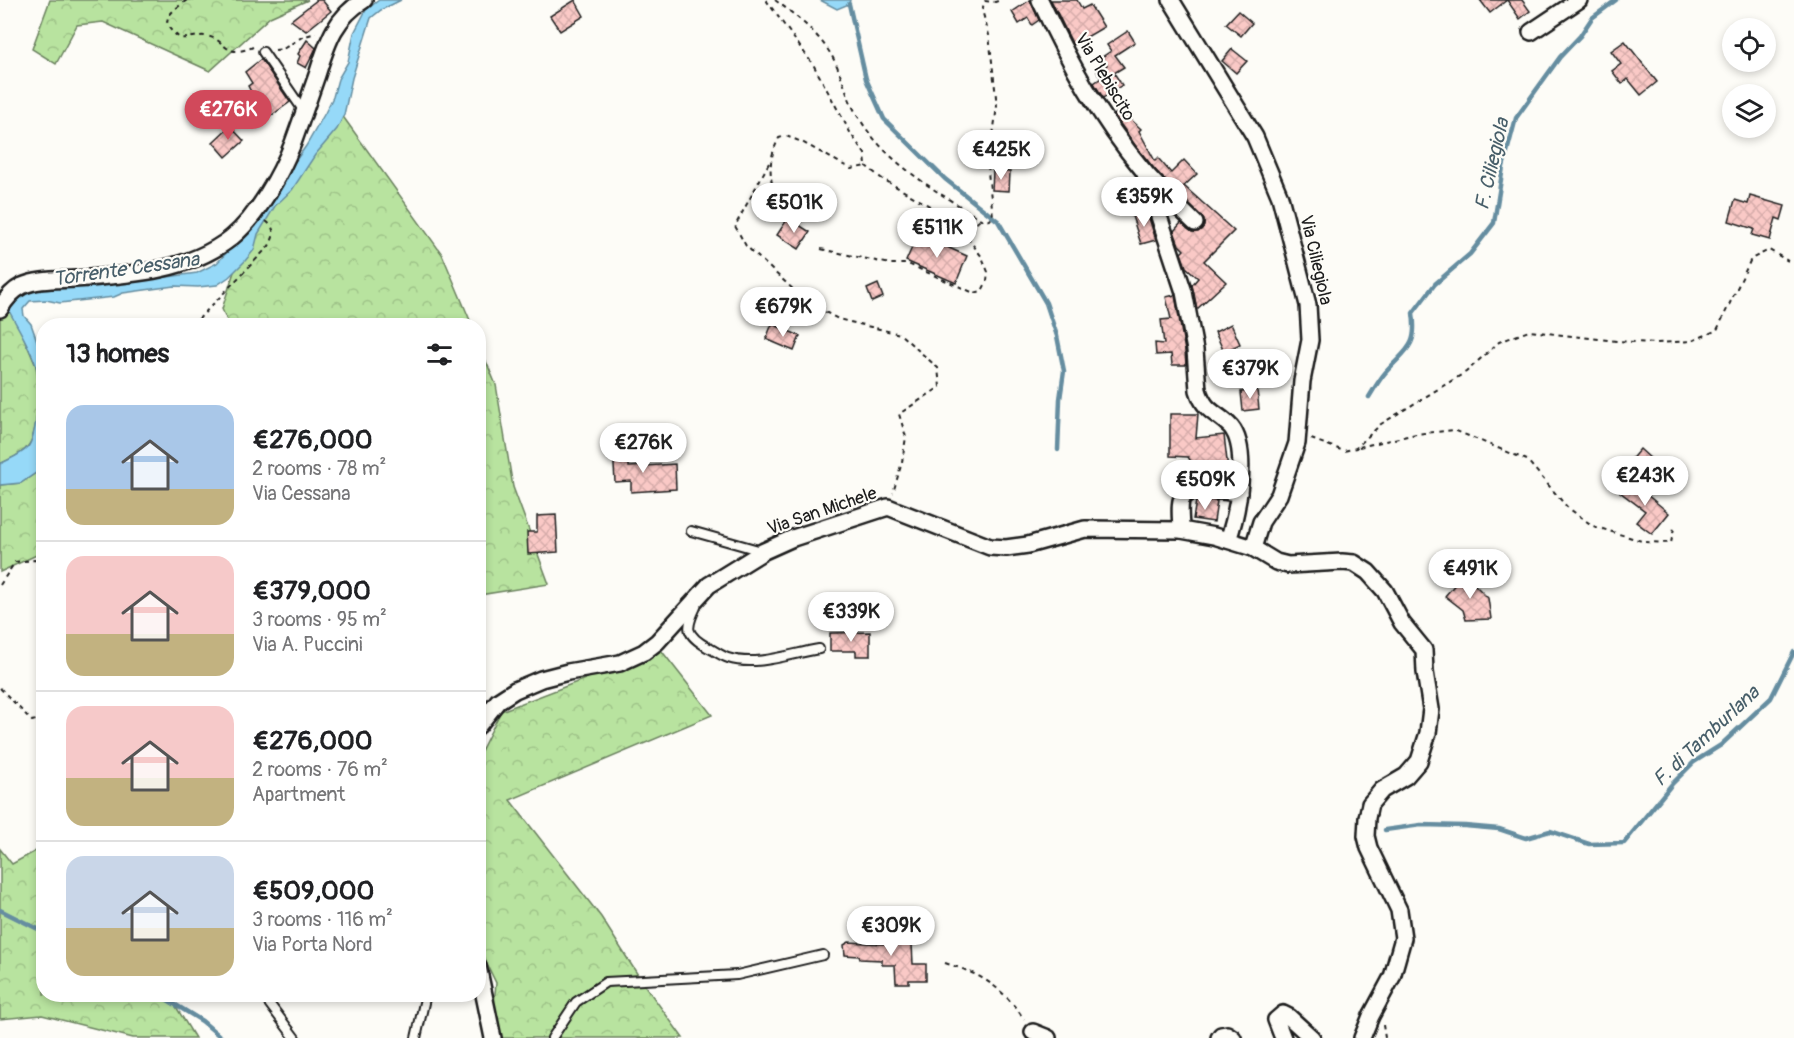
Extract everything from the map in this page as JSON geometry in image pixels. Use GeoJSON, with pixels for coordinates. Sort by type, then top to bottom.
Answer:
{"type":"FeatureCollection","features":[{"type":"Feature","properties":{"kind":"street"},"geometry":{"type":"LineString","coordinates":[[0,309],[9,296],[23,286],[42,281],[94,278],[171,267],[224,243],[248,220],[270,188],[288,156],[326,44],[336,26],[364,0]]}},
{"type":"Feature","properties":{"kind":"street","name":"Via Plebiscito"},"geometry":{"type":"LineString","coordinates":[[1040,0],[1059,41],[1086,88],[1144,171]]}},
{"type":"Feature","properties":{"kind":"street","name":"Via Ciliegiola"},"geometry":{"type":"LineString","coordinates":[[1171,0],[1255,137],[1280,196],[1304,285],[1310,327],[1302,381],[1298,443],[1279,495],[1261,522],[1253,548]]}},
{"type":"Feature","properties":{"kind":"street"},"geometry":{"type":"LineString","coordinates":[[1531,32],[1579,0]]}},
{"type":"Feature","properties":{"kind":"street"},"geometry":{"type":"LineString","coordinates":[[1144,171],[1195,224]]}},
{"type":"Feature","properties":{"kind":"street"},"geometry":{"type":"LineString","coordinates":[[1144,171],[1185,292],[1201,400],[1209,410],[1231,428],[1239,444],[1238,505],[1227,540]]}},
{"type":"Feature","properties":{"kind":"street"},"geometry":{"type":"LineString","coordinates":[[1181,530],[1181,500],[1187,493],[1197,490],[1239,493]]}},
{"type":"Feature","properties":{"kind":"street","name":"Via San Michele"},"geometry":{"type":"LineString","coordinates":[[486,716],[498,701],[541,679],[620,663],[644,652],[657,642],[709,585],[764,551],[793,538],[888,507],[990,547],[1006,548],[1028,545],[1085,530],[1181,530],[1253,548],[1276,562],[1288,565],[1342,562],[1360,566],[1385,591],[1402,623],[1424,650],[1431,709],[1423,752],[1414,768],[1406,776],[1382,790],[1370,804],[1366,818],[1369,848],[1399,910],[1404,938],[1392,977],[1362,1038]]}},
{"type":"Feature","properties":{"kind":"street"},"geometry":{"type":"LineString","coordinates":[[486,1002],[493,1038]]}},
{"type":"Feature","properties":{"kind":"street"},"geometry":{"type":"LineString","coordinates":[[1283,1038],[1276,1020],[1283,1014],[1312,1038]]}},
{"type":"Feature","properties":{"kind":"street"},"geometry":{"type":"LineString","coordinates":[[1033,1032],[1048,1038]]}},
{"type":"Feature","properties":{"kind":"street"},"geometry":{"type":"LineString","coordinates":[[1219,1038],[1227,1034],[1233,1038]]}},
{"type":"Feature","properties":{"kind":"lane"},"geometry":{"type":"LineString","coordinates":[[263,52],[304,111]]}},
{"type":"Feature","properties":{"kind":"lane"},"geometry":{"type":"LineString","coordinates":[[691,531],[764,551]]}},
{"type":"Feature","properties":{"kind":"lane"},"geometry":{"type":"LineString","coordinates":[[703,591],[688,625],[689,633],[698,642],[727,658],[752,662],[819,648]]}},
{"type":"Feature","properties":{"kind":"lane"},"geometry":{"type":"LineString","coordinates":[[552,1038],[576,1002],[606,982],[737,975],[823,955]]}},
{"type":"Feature","properties":{"kind":"lane"},"geometry":{"type":"LineString","coordinates":[[268,1002],[295,1038]]}},
{"type":"Feature","properties":{"kind":"lane"},"geometry":{"type":"LineString","coordinates":[[416,1038],[424,1002]]}},
{"type":"Feature","properties":{"kind":"path"},"geometry":{"type":"LineString","coordinates":[[187,0],[167,18],[170,29],[180,38],[204,36],[215,39],[224,47],[237,52],[243,52],[256,46],[263,52],[283,49],[302,37],[336,26]]}},
{"type":"Feature","properties":{"kind":"path"},"geometry":{"type":"LineString","coordinates":[[766,0],[814,66],[864,154],[866,166],[881,178],[940,212],[968,239],[982,257],[988,272],[987,281],[982,291],[974,292],[908,264],[890,264],[821,249]]}},
{"type":"Feature","properties":{"kind":"path"},"geometry":{"type":"LineString","coordinates":[[775,0],[813,31],[830,54],[859,119],[882,147],[925,184],[980,218],[990,220],[993,216],[988,172],[997,106],[989,35],[982,9],[985,1],[1001,0]]}},
{"type":"Feature","properties":{"kind":"path"},"geometry":{"type":"LineString","coordinates":[[866,166],[851,169],[802,142],[786,136],[779,138],[769,163],[735,226],[746,246],[807,302],[838,319],[900,334],[938,368],[940,387],[899,414],[906,437],[902,462],[888,507]]}},
{"type":"Feature","properties":{"kind":"path"},"geometry":{"type":"LineString","coordinates":[[769,163],[772,186],[783,220]]}},
{"type":"Feature","properties":{"kind":"path"},"geometry":{"type":"LineString","coordinates":[[968,239],[980,218]]}},
{"type":"Feature","properties":{"kind":"path"},"geometry":{"type":"LineString","coordinates":[[200,318],[269,246],[274,234],[273,226]]}},
{"type":"Feature","properties":{"kind":"path"},"geometry":{"type":"LineString","coordinates":[[1356,448],[1381,424],[1466,372],[1499,342],[1529,331],[1616,341],[1656,343],[1692,341],[1717,330],[1751,259],[1770,250],[1788,261]]}},
{"type":"Feature","properties":{"kind":"path"},"geometry":{"type":"LineString","coordinates":[[1298,426],[1311,439],[1344,451],[1416,434],[1454,430],[1527,460],[1567,507],[1593,526],[1645,542],[1671,543],[1674,528]]}},
{"type":"Feature","properties":{"kind":"path"},"geometry":{"type":"LineString","coordinates":[[0,585],[15,562],[36,560]]}},
{"type":"Feature","properties":{"kind":"path"},"geometry":{"type":"LineString","coordinates":[[0,688],[32,721],[36,720]]}},
{"type":"Feature","properties":{"kind":"path"},"geometry":{"type":"LineString","coordinates":[[945,963],[974,972],[997,987],[1018,1010],[1033,1032]]}},
{"type":"Feature","properties":{"kind":"green space"},"geometry":{"type":"Polygon","coordinates":[[[50,0],[308,0],[270,17],[210,71],[103,22],[77,25],[56,64],[32,49],[50,0]]]}},
{"type":"Feature","properties":{"kind":"green space"},"geometry":{"type":"Polygon","coordinates":[[[339,111],[442,254],[469,318],[226,318],[222,309],[242,247],[339,111]]]}},
{"type":"Feature","properties":{"kind":"green space"},"geometry":{"type":"Polygon","coordinates":[[[0,291],[9,303],[36,366],[36,419],[32,439],[28,446],[19,454],[0,464],[0,291]]]}},
{"type":"Feature","properties":{"kind":"green space"},"geometry":{"type":"Polygon","coordinates":[[[486,361],[496,385],[513,487],[549,584],[486,594],[486,361]]]}},
{"type":"Feature","properties":{"kind":"green space"},"geometry":{"type":"Polygon","coordinates":[[[36,473],[36,555],[0,572],[0,485],[21,483],[36,473]]]}},
{"type":"Feature","properties":{"kind":"green space"},"geometry":{"type":"Polygon","coordinates":[[[661,650],[712,715],[510,800],[601,917],[643,983],[683,1038],[491,1038],[496,983],[486,962],[486,741],[501,711],[661,650]]]}},
{"type":"Feature","properties":{"kind":"green space"},"geometry":{"type":"Polygon","coordinates":[[[0,849],[12,864],[36,851],[36,1002],[173,1002],[195,1038],[133,1038],[42,1015],[0,1019],[0,849]]]}},
{"type":"Feature","properties":{"kind":"water"},"geometry":{"type":"Polygon","coordinates":[[[379,0],[401,0],[371,18],[352,78],[344,115],[337,129],[315,155],[292,190],[275,206],[258,234],[254,250],[245,261],[217,285],[174,286],[123,293],[114,297],[60,303],[46,300],[30,301],[23,309],[24,316],[31,324],[36,338],[36,366],[8,309],[16,296],[42,287],[80,286],[197,273],[217,263],[243,235],[306,146],[325,113],[338,79],[348,62],[354,33],[366,10],[379,0]]]}},
{"type":"Feature","properties":{"kind":"water"},"geometry":{"type":"Polygon","coordinates":[[[820,0],[850,0],[849,4],[837,9],[820,0]]]}},
{"type":"Feature","properties":{"kind":"water"},"geometry":{"type":"Polygon","coordinates":[[[36,417],[36,473],[21,483],[0,485],[0,464],[28,447],[34,432],[36,417]]]}},
{"type":"Feature","properties":{"kind":"water"},"geometry":{"type":"Polygon","coordinates":[[[633,450],[652,450],[656,455],[656,460],[632,462],[633,450]]]}},
{"type":"Feature","properties":{"kind":"building"},"geometry":{"type":"Polygon","coordinates":[[[317,0],[322,0],[331,11],[306,31],[291,20],[317,0]]]}},
{"type":"Feature","properties":{"kind":"building"},"geometry":{"type":"Polygon","coordinates":[[[575,0],[584,16],[560,31],[550,16],[575,0]]]}},
{"type":"Feature","properties":{"kind":"building"},"geometry":{"type":"Polygon","coordinates":[[[1030,0],[1039,20],[1032,25],[1028,18],[1019,24],[1012,12],[1030,0]]]}},
{"type":"Feature","properties":{"kind":"building"},"geometry":{"type":"Polygon","coordinates":[[[1051,0],[1077,0],[1082,9],[1090,5],[1104,27],[1073,45],[1051,0]]]}},
{"type":"Feature","properties":{"kind":"building"},"geometry":{"type":"Polygon","coordinates":[[[1480,0],[1507,0],[1490,13],[1480,0]]]}},
{"type":"Feature","properties":{"kind":"building"},"geometry":{"type":"Polygon","coordinates":[[[1507,0],[1522,0],[1530,11],[1520,19],[1507,0]]]}},
{"type":"Feature","properties":{"kind":"building"},"geometry":{"type":"Polygon","coordinates":[[[1238,11],[1252,23],[1241,36],[1226,24],[1238,11]]]}},
{"type":"Feature","properties":{"kind":"building"},"geometry":{"type":"Polygon","coordinates":[[[1128,31],[1135,42],[1115,55],[1124,67],[1114,73],[1122,85],[1103,98],[1094,83],[1101,78],[1097,72],[1107,65],[1102,57],[1111,51],[1107,45],[1128,31]]]}},
{"type":"Feature","properties":{"kind":"building"},"geometry":{"type":"Polygon","coordinates":[[[307,40],[316,48],[306,68],[297,63],[300,56],[298,54],[307,40]]]}},
{"type":"Feature","properties":{"kind":"building"},"geometry":{"type":"Polygon","coordinates":[[[1625,41],[1657,82],[1641,95],[1628,79],[1622,84],[1612,71],[1621,64],[1611,51],[1625,41]]]}},
{"type":"Feature","properties":{"kind":"building"},"geometry":{"type":"Polygon","coordinates":[[[1232,49],[1247,61],[1236,73],[1222,61],[1232,49]]]}},
{"type":"Feature","properties":{"kind":"building"},"geometry":{"type":"Polygon","coordinates":[[[261,59],[290,102],[257,126],[247,111],[257,103],[248,86],[252,83],[245,72],[261,59]]]}},
{"type":"Feature","properties":{"kind":"building"},"geometry":{"type":"Polygon","coordinates":[[[1121,110],[1141,129],[1139,131],[1155,161],[1158,158],[1171,173],[1184,160],[1197,174],[1184,186],[1234,231],[1204,261],[1226,282],[1197,309],[1192,285],[1198,278],[1186,267],[1181,253],[1184,250],[1179,245],[1174,231],[1181,223],[1192,232],[1198,232],[1204,226],[1204,220],[1156,171],[1135,145],[1114,115],[1121,110]]]}},
{"type":"Feature","properties":{"kind":"building"},"geometry":{"type":"Polygon","coordinates":[[[230,126],[244,141],[226,157],[213,142],[230,126]]]}},
{"type":"Feature","properties":{"kind":"building"},"geometry":{"type":"Polygon","coordinates":[[[993,171],[1010,172],[1009,191],[992,190],[993,171]]]}},
{"type":"Feature","properties":{"kind":"building"},"geometry":{"type":"Polygon","coordinates":[[[1750,196],[1785,206],[1781,220],[1776,218],[1770,240],[1752,235],[1754,229],[1729,221],[1735,200],[1748,204],[1750,196]]]}},
{"type":"Feature","properties":{"kind":"building"},"geometry":{"type":"Polygon","coordinates":[[[1147,212],[1156,240],[1141,244],[1132,216],[1147,212]]]}},
{"type":"Feature","properties":{"kind":"building"},"geometry":{"type":"Polygon","coordinates":[[[788,218],[810,232],[799,249],[777,235],[788,218]]]}},
{"type":"Feature","properties":{"kind":"building"},"geometry":{"type":"Polygon","coordinates":[[[918,234],[967,256],[956,283],[906,261],[918,234]]]}},
{"type":"Feature","properties":{"kind":"building"},"geometry":{"type":"Polygon","coordinates":[[[878,284],[883,297],[872,302],[867,289],[878,284]]]}},
{"type":"Feature","properties":{"kind":"building"},"geometry":{"type":"Polygon","coordinates":[[[1175,295],[1186,365],[1172,365],[1171,354],[1156,355],[1155,343],[1164,344],[1161,320],[1171,319],[1166,297],[1175,295]]]}},
{"type":"Feature","properties":{"kind":"building"},"geometry":{"type":"Polygon","coordinates":[[[772,324],[800,336],[794,351],[766,339],[772,324]]]}},
{"type":"Feature","properties":{"kind":"building"},"geometry":{"type":"Polygon","coordinates":[[[1231,324],[1240,344],[1224,352],[1215,332],[1231,324]]]}},
{"type":"Feature","properties":{"kind":"building"},"geometry":{"type":"Polygon","coordinates":[[[1257,390],[1259,409],[1243,411],[1241,392],[1257,390]]]}},
{"type":"Feature","properties":{"kind":"building"},"geometry":{"type":"Polygon","coordinates":[[[1170,414],[1198,414],[1196,438],[1224,435],[1229,478],[1204,481],[1188,457],[1170,456],[1170,414]]]}},
{"type":"Feature","properties":{"kind":"building"},"geometry":{"type":"Polygon","coordinates":[[[613,448],[628,448],[629,467],[675,464],[676,489],[631,492],[631,481],[615,482],[613,448]]]}},
{"type":"Feature","properties":{"kind":"building"},"geometry":{"type":"Polygon","coordinates":[[[1640,449],[1651,459],[1640,471],[1629,462],[1640,449]]]}},
{"type":"Feature","properties":{"kind":"building"},"geometry":{"type":"Polygon","coordinates":[[[1629,480],[1669,513],[1652,534],[1636,522],[1645,511],[1620,492],[1629,480]]]}},
{"type":"Feature","properties":{"kind":"building"},"geometry":{"type":"Polygon","coordinates":[[[1196,501],[1217,501],[1214,522],[1193,519],[1196,501]]]}},
{"type":"Feature","properties":{"kind":"building"},"geometry":{"type":"Polygon","coordinates":[[[556,515],[558,552],[528,554],[527,532],[537,532],[537,516],[556,515]]]}},
{"type":"Feature","properties":{"kind":"building"},"geometry":{"type":"Polygon","coordinates":[[[1464,574],[1488,598],[1491,619],[1466,620],[1463,610],[1445,596],[1464,574]]]}},
{"type":"Feature","properties":{"kind":"building"},"geometry":{"type":"Polygon","coordinates":[[[870,632],[870,656],[856,656],[856,651],[830,651],[830,633],[870,632]]]}},
{"type":"Feature","properties":{"kind":"building"},"geometry":{"type":"Polygon","coordinates":[[[884,936],[900,937],[900,943],[912,944],[913,964],[926,964],[926,980],[896,983],[895,965],[882,965],[882,960],[860,959],[859,956],[845,955],[844,945],[849,942],[883,944],[884,936]]]}},
{"type":"Feature","properties":{"kind":"waterway","name":"F. Ciliegiola"},"geometry":{"type":"LineString","coordinates":[[1369,397],[1383,376],[1409,347],[1414,334],[1413,313],[1435,284],[1470,254],[1494,223],[1503,167],[1516,118],[1560,57],[1580,36],[1592,18],[1616,0]]}},
{"type":"Feature","properties":{"kind":"waterway"},"geometry":{"type":"LineString","coordinates":[[849,4],[866,79],[884,119],[945,179],[998,221],[1046,303],[1057,336],[1064,371],[1060,399],[1058,450]]}},
{"type":"Feature","properties":{"kind":"waterway","name":"F. di Tamburlana"},"geometry":{"type":"LineString","coordinates":[[1385,830],[1421,825],[1465,826],[1499,829],[1526,838],[1550,831],[1589,844],[1624,843],[1672,784],[1694,762],[1721,745],[1771,698],[1794,652]]}},
{"type":"Feature","properties":{"kind":"waterway"},"geometry":{"type":"LineString","coordinates":[[0,910],[36,928]]}},
{"type":"Feature","properties":{"kind":"waterway"},"geometry":{"type":"LineString","coordinates":[[171,1002],[202,1021],[222,1038]]}},
{"type":"Feature","properties":{"kind":"water label","name":"Torrente Cessana"},"geometry":{"type":"Point","coordinates":[126,269]}}]}
